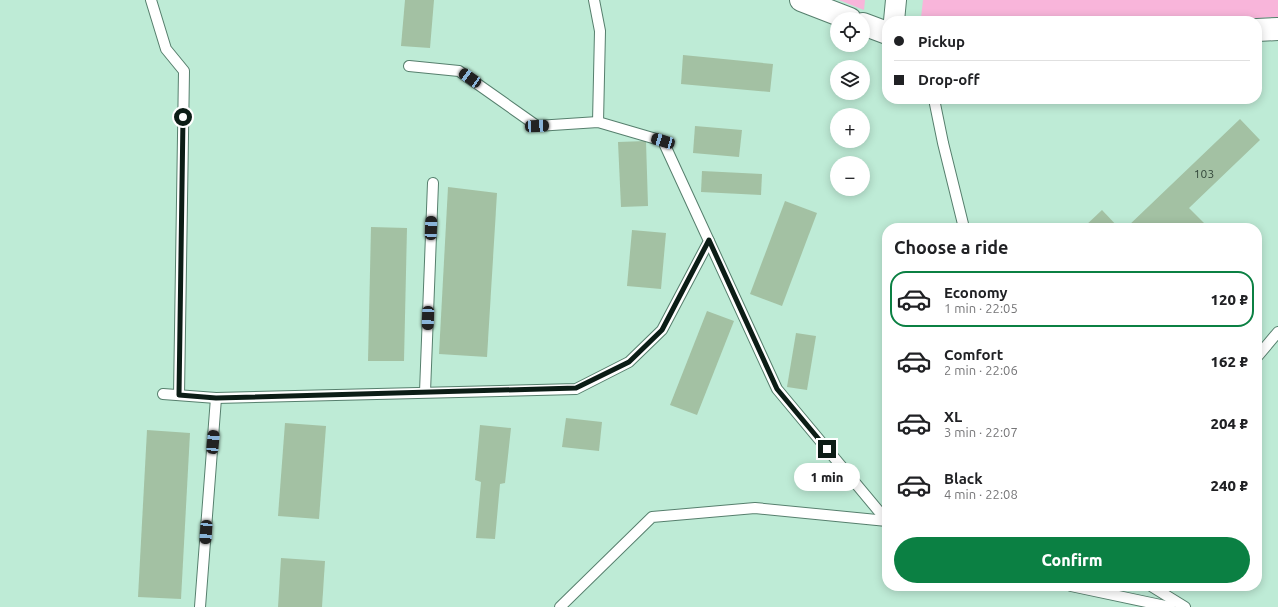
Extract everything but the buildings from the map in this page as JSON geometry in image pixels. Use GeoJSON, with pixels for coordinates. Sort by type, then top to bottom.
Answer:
{"type":"FeatureCollection","features":[{"type":"Feature","properties":{"kind":"street"},"geometry":{"type":"LineString","coordinates":[[801,0],[832,12]]}},
{"type":"Feature","properties":{"kind":"street"},"geometry":{"type":"LineString","coordinates":[[894,16],[896,0]]}},
{"type":"Feature","properties":{"kind":"street"},"geometry":{"type":"LineString","coordinates":[[870,27],[882,31]]}},
{"type":"Feature","properties":{"kind":"street"},"geometry":{"type":"LineString","coordinates":[[1262,30],[1278,29]]}},
{"type":"Feature","properties":{"kind":"lane"},"geometry":{"type":"LineString","coordinates":[[151,0],[166,49],[184,71],[179,395]]}},
{"type":"Feature","properties":{"kind":"lane"},"geometry":{"type":"LineString","coordinates":[[594,0],[600,31],[598,122]]}},
{"type":"Feature","properties":{"kind":"lane"},"geometry":{"type":"LineString","coordinates":[[409,66],[459,70],[537,126],[598,122],[663,141],[777,389],[882,515]]}},
{"type":"Feature","properties":{"kind":"lane"},"geometry":{"type":"LineString","coordinates":[[935,104],[943,144],[963,223]]}},
{"type":"Feature","properties":{"kind":"lane"},"geometry":{"type":"LineString","coordinates":[[425,392],[433,183]]}},
{"type":"Feature","properties":{"kind":"lane"},"geometry":{"type":"LineString","coordinates":[[163,394],[216,398],[576,388],[629,362],[662,330],[709,240]]}},
{"type":"Feature","properties":{"kind":"lane"},"geometry":{"type":"LineString","coordinates":[[1262,350],[1278,332]]}},
{"type":"Feature","properties":{"kind":"lane"},"geometry":{"type":"LineString","coordinates":[[200,607],[216,398]]}},
{"type":"Feature","properties":{"kind":"lane"},"geometry":{"type":"LineString","coordinates":[[560,607],[652,517],[755,508],[882,521]]}},
{"type":"Feature","properties":{"kind":"lane"},"geometry":{"type":"LineString","coordinates":[[1095,591],[1170,607]]}},
{"type":"Feature","properties":{"kind":"lane"},"geometry":{"type":"LineString","coordinates":[[1159,591],[1185,607]]}},
{"type":"Feature","properties":{"kind":"shaded area"},"geometry":{"type":"Polygon","coordinates":[[[839,0],[865,0],[864,10],[839,0]]]}},
{"type":"Feature","properties":{"kind":"shaded area"},"geometry":{"type":"Polygon","coordinates":[[[923,0],[1278,0],[1278,17],[1262,18],[1262,16],[921,16],[923,0]]]}},
{"type":"Feature","properties":{"kind":"route"},"geometry":{"type":"LineString","coordinates":[[183,117],[179,395],[216,398],[576,388],[629,362],[662,330],[709,240],[777,389],[827,449]]}}]}
